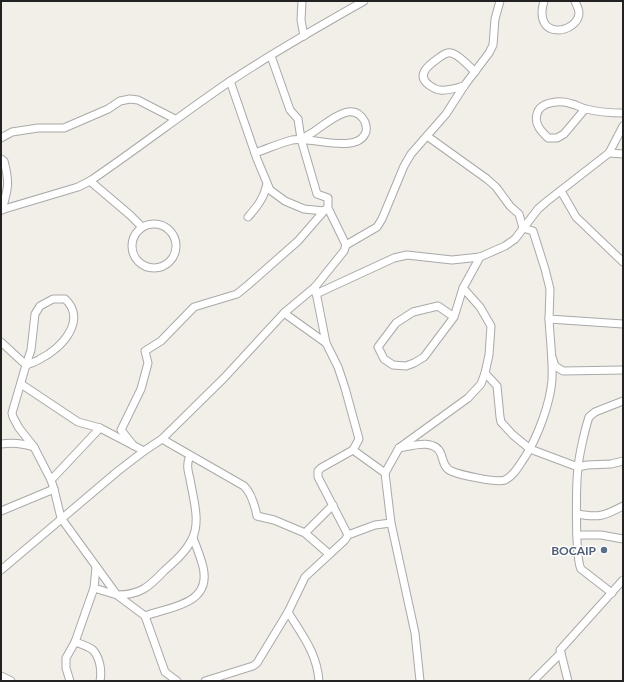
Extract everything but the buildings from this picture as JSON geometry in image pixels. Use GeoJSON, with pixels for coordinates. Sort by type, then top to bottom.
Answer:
{"type":"FeatureCollection","features":[{"type":"Feature","properties":{"kind":"street"},"geometry":{"type":"LineString","coordinates":[[302,1],[301,20],[304,36]]}},
{"type":"Feature","properties":{"kind":"street"},"geometry":{"type":"LineString","coordinates":[[2,210],[78,187],[90,181],[230,81],[364,1]]}},
{"type":"Feature","properties":{"kind":"street"},"geometry":{"type":"LineString","coordinates":[[1,570],[144,451],[162,439],[224,378],[284,313],[315,287],[344,251],[346,245],[376,227],[382,219],[404,166],[411,154],[446,114],[464,86],[489,53],[493,45],[495,19],[500,1]]}},
{"type":"Feature","properties":{"kind":"street"},"geometry":{"type":"LineString","coordinates":[[544,1],[541,11],[543,22],[555,31],[567,28],[576,20],[579,14],[578,8],[574,1]]}},
{"type":"Feature","properties":{"kind":"street"},"geometry":{"type":"LineString","coordinates":[[464,86],[448,90],[439,90],[426,83],[423,73],[427,66],[446,53],[451,52],[476,72]]}},
{"type":"Feature","properties":{"kind":"street"},"geometry":{"type":"LineString","coordinates":[[133,445],[121,430],[141,389],[148,363],[145,351],[161,341],[194,307],[237,294],[248,286],[298,241],[326,209],[328,198],[317,194],[301,139],[298,119],[290,110],[271,56]]}},
{"type":"Feature","properties":{"kind":"street"},"geometry":{"type":"LineString","coordinates":[[230,81],[255,153],[270,190],[285,201],[304,209],[326,209]]}},
{"type":"Feature","properties":{"kind":"street"},"geometry":{"type":"LineString","coordinates":[[1,138],[12,132],[38,128],[64,128],[108,109],[120,102],[130,99],[138,100],[175,119]]}},
{"type":"Feature","properties":{"kind":"street"},"geometry":{"type":"LineString","coordinates":[[585,109],[564,134],[557,138],[548,138],[536,123],[537,113],[541,107],[553,102],[571,103],[585,109],[623,113]]}},
{"type":"Feature","properties":{"kind":"street"},"geometry":{"type":"LineString","coordinates":[[255,153],[292,140],[301,139],[336,143],[352,143],[361,139],[366,133],[366,124],[361,116],[355,111],[347,112],[338,115],[301,139]]}},
{"type":"Feature","properties":{"kind":"street"},"geometry":{"type":"LineString","coordinates":[[316,294],[394,258],[407,255],[452,260],[480,257],[505,246],[515,239],[538,209],[609,153],[623,126]]}},
{"type":"Feature","properties":{"kind":"street"},"geometry":{"type":"LineString","coordinates":[[618,135],[623,141]]}},
{"type":"Feature","properties":{"kind":"street"},"geometry":{"type":"LineString","coordinates":[[427,136],[496,187],[510,206],[519,214],[523,228]]}},
{"type":"Feature","properties":{"kind":"street"},"geometry":{"type":"LineString","coordinates":[[609,153],[623,154]]}},
{"type":"Feature","properties":{"kind":"street"},"geometry":{"type":"LineString","coordinates":[[1,159],[4,161],[9,186],[2,210]]}},
{"type":"Feature","properties":{"kind":"street"},"geometry":{"type":"LineString","coordinates":[[90,181],[142,227]]}},
{"type":"Feature","properties":{"kind":"street"},"geometry":{"type":"LineString","coordinates":[[248,217],[261,201],[267,184]]}},
{"type":"Feature","properties":{"kind":"street"},"geometry":{"type":"LineString","coordinates":[[560,191],[576,217],[623,262]]}},
{"type":"Feature","properties":{"kind":"street"},"geometry":{"type":"LineString","coordinates":[[326,209],[346,245]]}},
{"type":"Feature","properties":{"kind":"street"},"geometry":{"type":"LineString","coordinates":[[150,224],[159,224],[167,228],[173,234],[176,242],[176,251],[172,259],[166,265],[157,268],[149,268],[141,264],[135,258],[132,250],[132,241],[136,233],[142,227],[150,224]]}},
{"type":"Feature","properties":{"kind":"street"},"geometry":{"type":"LineString","coordinates":[[399,448],[427,444],[434,446],[440,452],[445,466],[450,471],[495,481],[504,481],[515,472],[530,449],[544,417],[552,380],[549,319],[550,289],[533,231],[523,228]]}},
{"type":"Feature","properties":{"kind":"street"},"geometry":{"type":"LineString","coordinates":[[454,317],[438,306],[413,312],[396,323],[378,347],[384,359],[393,365],[406,366],[424,357],[454,317],[463,288],[480,257]]}},
{"type":"Feature","properties":{"kind":"street"},"geometry":{"type":"LineString","coordinates":[[315,287],[326,343],[338,367],[359,439],[353,450],[318,471],[318,477],[348,535]]}},
{"type":"Feature","properties":{"kind":"street"},"geometry":{"type":"LineString","coordinates":[[420,681],[416,633],[391,523],[385,473],[399,448],[468,398],[481,384],[489,355],[491,326],[480,307],[463,288]]}},
{"type":"Feature","properties":{"kind":"street"},"geometry":{"type":"LineString","coordinates":[[26,365],[40,360],[51,353],[63,342],[71,331],[74,320],[72,305],[65,299],[53,299],[40,306],[35,314],[31,350],[26,365],[12,413],[16,423],[34,447],[51,480],[62,518],[117,595],[145,616],[165,672],[177,681]]}},
{"type":"Feature","properties":{"kind":"street"},"geometry":{"type":"LineString","coordinates":[[284,313],[326,343]]}},
{"type":"Feature","properties":{"kind":"street"},"geometry":{"type":"LineString","coordinates":[[549,319],[623,324]]}},
{"type":"Feature","properties":{"kind":"street"},"geometry":{"type":"LineString","coordinates":[[1,342],[26,365]]}},
{"type":"Feature","properties":{"kind":"street"},"geometry":{"type":"LineString","coordinates":[[550,351],[556,366],[563,371],[623,370]]}},
{"type":"Feature","properties":{"kind":"street"},"geometry":{"type":"LineString","coordinates":[[485,373],[497,386],[500,417],[502,422],[513,435],[530,449],[578,468],[588,465],[611,464],[623,461]]}},
{"type":"Feature","properties":{"kind":"street"},"geometry":{"type":"LineString","coordinates":[[21,384],[78,422],[100,428],[144,451]]}},
{"type":"Feature","properties":{"kind":"street"},"geometry":{"type":"LineString","coordinates":[[612,593],[581,569],[579,565],[577,535],[578,468],[589,417],[595,412],[623,401]]}},
{"type":"Feature","properties":{"kind":"street"},"geometry":{"type":"LineString","coordinates":[[51,480],[100,428]]}},
{"type":"Feature","properties":{"kind":"street"},"geometry":{"type":"LineString","coordinates":[[162,439],[244,486],[247,489],[256,509],[257,516],[274,520],[305,533],[329,554]]}},
{"type":"Feature","properties":{"kind":"street"},"geometry":{"type":"LineString","coordinates":[[1,444],[14,442],[34,447]]}},
{"type":"Feature","properties":{"kind":"street"},"geometry":{"type":"LineString","coordinates":[[353,450],[385,473]]}},
{"type":"Feature","properties":{"kind":"street"},"geometry":{"type":"LineString","coordinates":[[94,588],[117,595],[129,595],[140,591],[150,586],[181,555],[193,538],[196,526],[196,515],[187,466],[190,456]]}},
{"type":"Feature","properties":{"kind":"street"},"geometry":{"type":"LineString","coordinates":[[1,511],[54,489]]}},
{"type":"Feature","properties":{"kind":"street"},"geometry":{"type":"LineString","coordinates":[[305,533],[333,505]]}},
{"type":"Feature","properties":{"kind":"street"},"geometry":{"type":"LineString","coordinates":[[577,514],[592,517],[598,516],[623,506]]}},
{"type":"Feature","properties":{"kind":"street"},"geometry":{"type":"LineString","coordinates":[[205,681],[253,666],[257,663],[288,612],[305,577],[345,540],[348,535],[375,525],[391,523]]}},
{"type":"Feature","properties":{"kind":"street"},"geometry":{"type":"LineString","coordinates":[[577,535],[601,535],[623,539]]}},
{"type":"Feature","properties":{"kind":"street"},"geometry":{"type":"LineString","coordinates":[[145,616],[187,603],[198,595],[203,585],[204,568],[193,538]]}},
{"type":"Feature","properties":{"kind":"street"},"geometry":{"type":"LineString","coordinates":[[70,681],[66,668],[66,658],[75,642],[94,588],[96,567]]}},
{"type":"Feature","properties":{"kind":"street"},"geometry":{"type":"LineString","coordinates":[[568,681],[560,650],[623,580]]}},
{"type":"Feature","properties":{"kind":"street"},"geometry":{"type":"LineString","coordinates":[[288,612],[313,652],[318,669],[319,681]]}},
{"type":"Feature","properties":{"kind":"street"},"geometry":{"type":"LineString","coordinates":[[75,642],[94,651],[102,672],[100,681]]}},
{"type":"Feature","properties":{"kind":"street"},"geometry":{"type":"LineString","coordinates":[[533,681],[561,653]]}},
{"type":"Feature","properties":{"kind":"street"},"geometry":{"type":"LineString","coordinates":[[162,681],[165,672]]}},
{"type":"Feature","properties":{"kind":"street"},"geometry":{"type":"LineString","coordinates":[[1,676],[11,681]]}},
{"type":"Feature","properties":{"kind":"place","name":"BOCAIP"},"geometry":{"type":"Point","coordinates":[604,550]}}]}
